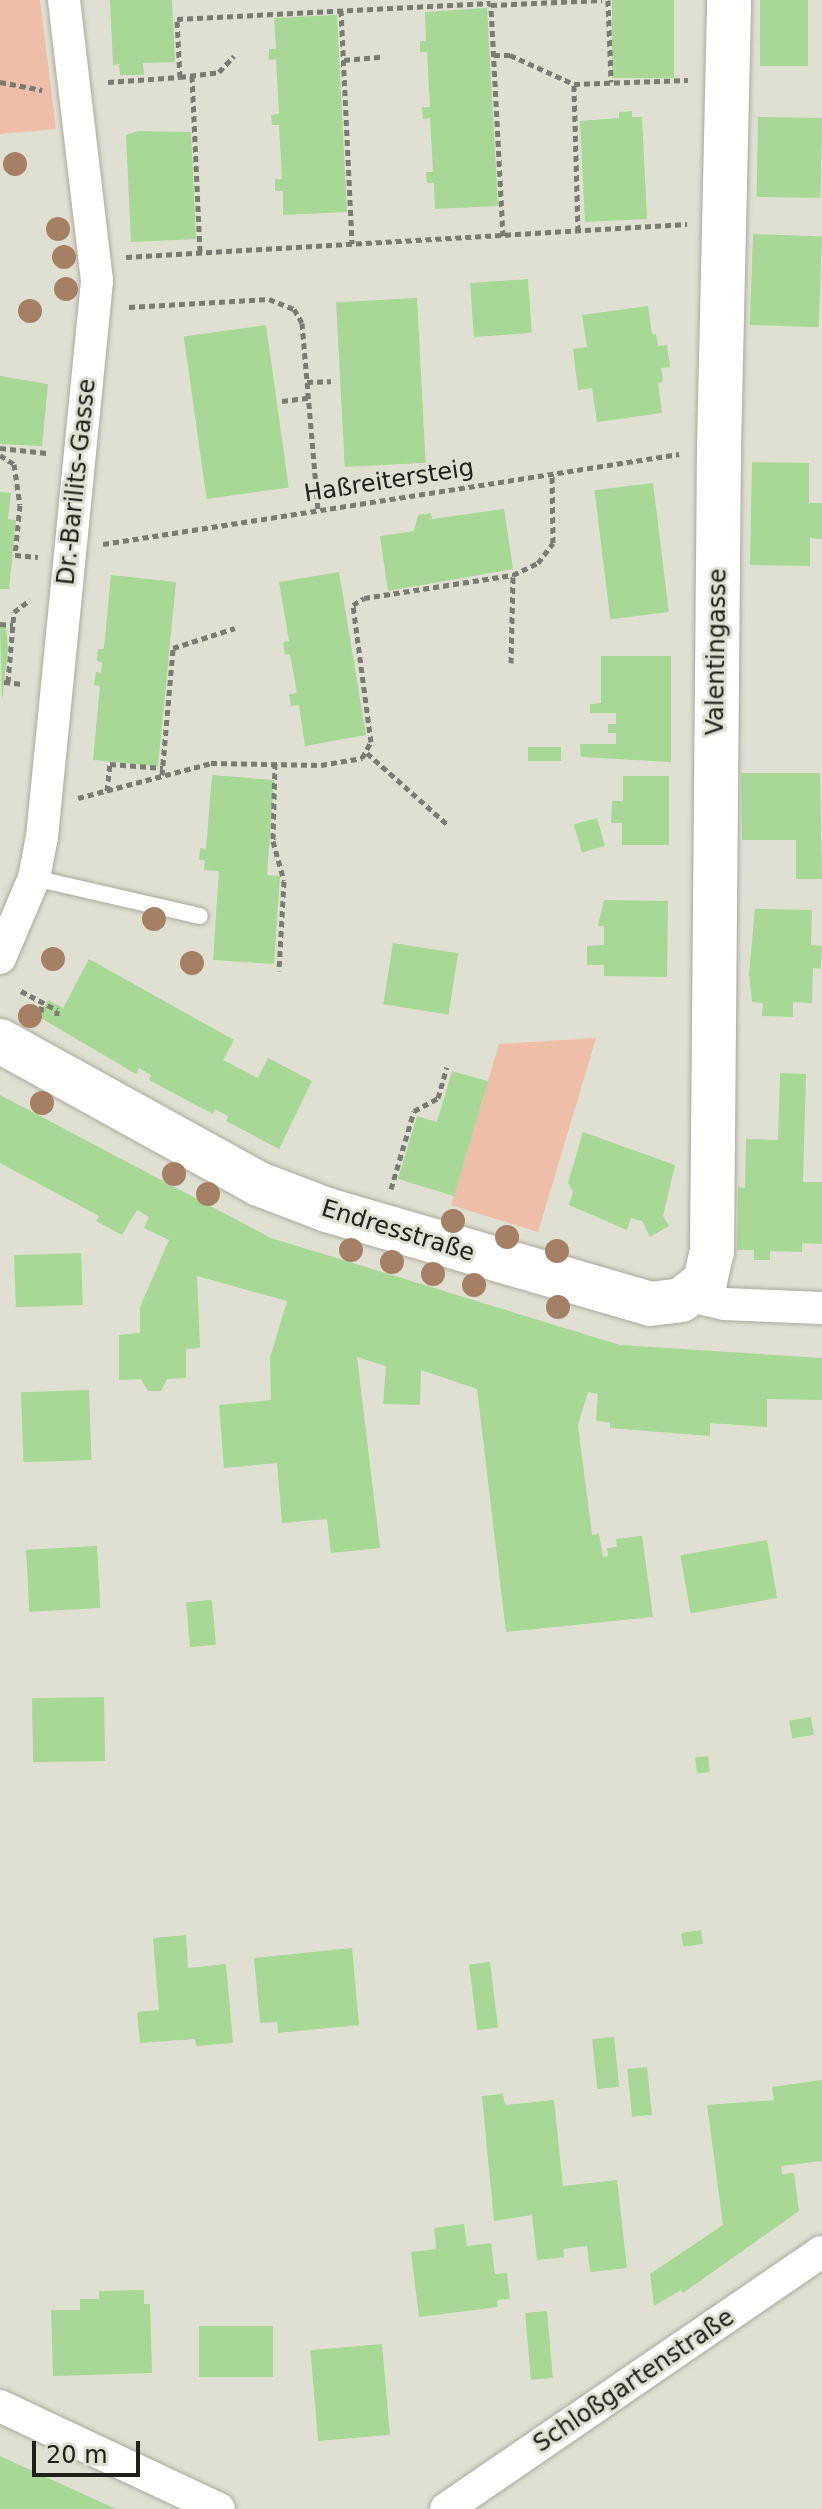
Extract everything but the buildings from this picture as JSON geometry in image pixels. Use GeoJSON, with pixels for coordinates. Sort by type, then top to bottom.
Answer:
{"type":"FeatureCollection","features":[{"type":"Feature","properties":{"kind":"main road","name":"Valentingasse"},"geometry":{"type":"LineString","coordinates":[[690,1296],[705,1281],[712,1251],[729,0]]}},
{"type":"Feature","properties":{"kind":"main road","name":"Endresstraße"},"geometry":{"type":"LineString","coordinates":[[2,1043],[259,1184],[327,1210],[650,1304],[690,1296]]}},
{"type":"Feature","properties":{"kind":"street","name":"Dr.-Barilits-Gasse"},"geometry":{"type":"LineString","coordinates":[[0,958],[37,866],[97,281],[64,0]]}},
{"type":"Feature","properties":{"kind":"street","name":"Endresstraße"},"geometry":{"type":"LineString","coordinates":[[690,1296],[724,1304],[822,1308]]}},
{"type":"Feature","properties":{"kind":"street","name":"Schloßgartenstraße"},"geometry":{"type":"LineString","coordinates":[[446,2509],[822,2252]]}},
{"type":"Feature","properties":{"kind":"street"},"geometry":{"type":"LineString","coordinates":[[0,2406],[219,2509]]}},
{"type":"Feature","properties":{"kind":"lane"},"geometry":{"type":"LineString","coordinates":[[37,866],[200,916]]}},
{"type":"Feature","properties":{"kind":"path"},"geometry":{"type":"LineString","coordinates":[[180,77],[177,19],[605,0],[611,82]]}},
{"type":"Feature","properties":{"kind":"path"},"geometry":{"type":"LineString","coordinates":[[491,3],[503,236]]}},
{"type":"Feature","properties":{"kind":"path"},"geometry":{"type":"LineString","coordinates":[[341,10],[352,244]]}},
{"type":"Feature","properties":{"kind":"path"},"geometry":{"type":"LineString","coordinates":[[494,55],[510,55],[574,84],[697,79]]}},
{"type":"Feature","properties":{"kind":"path"},"geometry":{"type":"LineString","coordinates":[[95,82],[219,72],[234,56]]}},
{"type":"Feature","properties":{"kind":"path"},"geometry":{"type":"LineString","coordinates":[[344,60],[381,57]]}},
{"type":"Feature","properties":{"kind":"path"},"geometry":{"type":"LineString","coordinates":[[192,76],[200,253]]}},
{"type":"Feature","properties":{"kind":"path"},"geometry":{"type":"LineString","coordinates":[[574,84],[578,231]]}},
{"type":"Feature","properties":{"kind":"path"},"geometry":{"type":"LineString","coordinates":[[117,258],[724,222]]}},
{"type":"Feature","properties":{"kind":"path"},"geometry":{"type":"LineString","coordinates":[[120,308],[280,300],[294,309],[302,323],[318,510]]}},
{"type":"Feature","properties":{"kind":"path"},"geometry":{"type":"LineString","coordinates":[[307,382],[331,381]]}},
{"type":"Feature","properties":{"kind":"path"},"geometry":{"type":"LineString","coordinates":[[282,401],[308,398]]}},
{"type":"Feature","properties":{"kind":"path"},"geometry":{"type":"LineString","coordinates":[[0,448],[40,452]]}},
{"type":"Feature","properties":{"kind":"path","name":"Haßreitersteig"},"geometry":{"type":"LineString","coordinates":[[92,546],[691,452]]}},
{"type":"Feature","properties":{"kind":"path"},"geometry":{"type":"LineString","coordinates":[[0,455],[14,464],[20,505],[14,555],[51,558]]}},
{"type":"Feature","properties":{"kind":"path"},"geometry":{"type":"LineString","coordinates":[[69,799],[107,791],[162,772],[211,763],[351,761],[367,753],[371,742],[353,605],[364,598],[513,575],[538,563],[552,547],[552,474]]}},
{"type":"Feature","properties":{"kind":"path"},"geometry":{"type":"LineString","coordinates":[[511,663],[513,575]]}},
{"type":"Feature","properties":{"kind":"path"},"geometry":{"type":"LineString","coordinates":[[8,682],[8,637],[14,612],[30,602],[31,589]]}},
{"type":"Feature","properties":{"kind":"path"},"geometry":{"type":"LineString","coordinates":[[0,624],[13,625]]}},
{"type":"Feature","properties":{"kind":"path"},"geometry":{"type":"LineString","coordinates":[[162,772],[173,648],[235,628]]}},
{"type":"Feature","properties":{"kind":"path"},"geometry":{"type":"LineString","coordinates":[[367,753],[447,824]]}},
{"type":"Feature","properties":{"kind":"path"},"geometry":{"type":"LineString","coordinates":[[107,791],[110,763],[162,772]]}},
{"type":"Feature","properties":{"kind":"path"},"geometry":{"type":"LineString","coordinates":[[275,763],[273,841],[284,881],[279,971]]}},
{"type":"Feature","properties":{"kind":"path"},"geometry":{"type":"LineString","coordinates":[[21,991],[57,1010],[53,1017]]}},
{"type":"Feature","properties":{"kind":"path"},"geometry":{"type":"LineString","coordinates":[[41,1012],[42,1002]]}},
{"type":"Feature","properties":{"kind":"path"},"geometry":{"type":"LineString","coordinates":[[390,1193],[414,1111],[438,1098],[447,1067]]}},
{"type":"Feature","properties":{"kind":"shaded area"},"geometry":{"type":"Polygon","coordinates":[[[0,0],[40,0],[56,129],[0,134],[0,0]]]}},
{"type":"Feature","properties":{"kind":"shaded area"},"geometry":{"type":"Polygon","coordinates":[[[596,1038],[538,1232],[451,1205],[499,1044],[596,1038]]]}}]}
